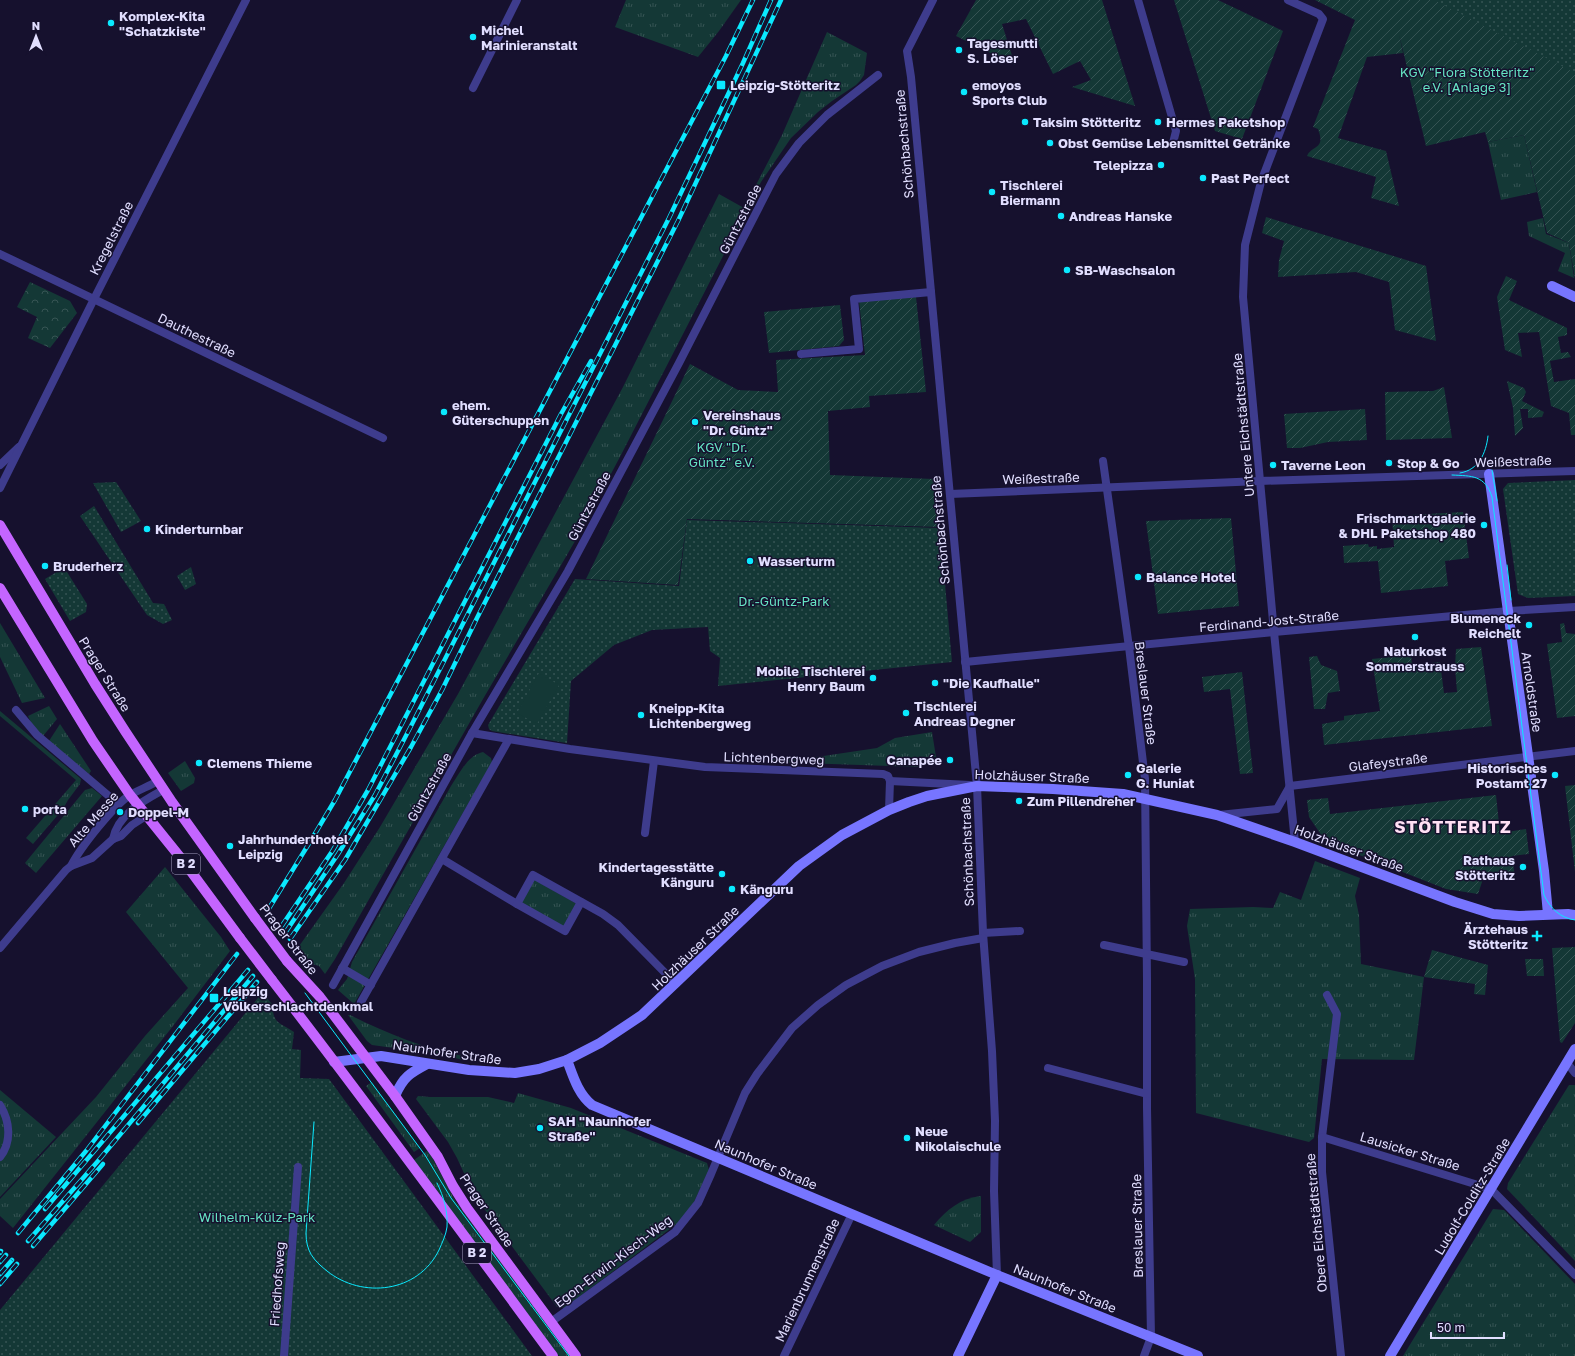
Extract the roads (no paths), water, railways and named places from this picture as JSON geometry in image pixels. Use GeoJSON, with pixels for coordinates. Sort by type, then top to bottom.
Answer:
{"type":"FeatureCollection","features":[{"type":"Feature","properties":{"kind":"main road","name":"Prager Straße"},"geometry":{"type":"LineString","coordinates":[[0,524],[95,684],[163,790],[287,961],[320,997],[395,1096],[438,1157],[453,1186],[467,1208],[576,1356]]}},
{"type":"Feature","properties":{"kind":"main road","name":"B 2"},"geometry":{"type":"LineString","coordinates":[[0,588],[86,730],[130,795],[184,862],[334,1062],[351,1081],[553,1356]]}},
{"type":"Feature","properties":{"kind":"street","name":"Kregelstraße"},"geometry":{"type":"LineString","coordinates":[[0,488],[7,477],[21,445],[94,299],[246,0]]}},
{"type":"Feature","properties":{"kind":"street"},"geometry":{"type":"LineString","coordinates":[[472,88],[517,0]]}},
{"type":"Feature","properties":{"kind":"street","name":"Schönbachstraße"},"geometry":{"type":"LineString","coordinates":[[933,0],[907,51],[910,69],[977,786],[983,936],[992,1051],[995,1121],[994,1191],[997,1275],[958,1356]]}},
{"type":"Feature","properties":{"kind":"street"},"geometry":{"type":"LineString","coordinates":[[1138,0],[1176,131],[1173,144]]}},
{"type":"Feature","properties":{"kind":"street","name":"Untere Eichstädtstraße"},"geometry":{"type":"LineString","coordinates":[[1288,0],[1319,14],[1323,19],[1261,182],[1245,245],[1243,297],[1295,842]]}},
{"type":"Feature","properties":{"kind":"street","name":"Güntzstraße"},"geometry":{"type":"LineString","coordinates":[[333,984],[472,733],[568,571],[679,363],[776,174],[799,143],[827,115],[878,75]]}},
{"type":"Feature","properties":{"kind":"street","name":"Dauthestraße"},"geometry":{"type":"LineString","coordinates":[[0,254],[383,438]]}},
{"type":"Feature","properties":{"kind":"street"},"geometry":{"type":"LineString","coordinates":[[1552,286],[1575,297]]}},
{"type":"Feature","properties":{"kind":"street"},"geometry":{"type":"LineString","coordinates":[[801,354],[859,349],[854,299],[931,292]]}},
{"type":"Feature","properties":{"kind":"street"},"geometry":{"type":"LineString","coordinates":[[0,465],[21,445]]}},
{"type":"Feature","properties":{"kind":"street","name":"Breslauer Straße"},"geometry":{"type":"LineString","coordinates":[[1103,461],[1129,647],[1145,779],[1147,1094],[1151,1337],[1144,1356]]}},
{"type":"Feature","properties":{"kind":"street","name":"Weißestraße"},"geometry":{"type":"LineString","coordinates":[[950,494],[1260,481],[1575,471]]}},
{"type":"Feature","properties":{"kind":"street","name":"Arnoldstraße"},"geometry":{"type":"LineString","coordinates":[[1489,474],[1548,914]]}},
{"type":"Feature","properties":{"kind":"street","name":"Ferdinand-Jost-Straße"},"geometry":{"type":"LineString","coordinates":[[965,662],[1274,632],[1508,611],[1575,607]]}},
{"type":"Feature","properties":{"kind":"street"},"geometry":{"type":"LineString","coordinates":[[16,710],[37,735],[110,797]]}},
{"type":"Feature","properties":{"kind":"street","name":"Lichtenbergweg"},"geometry":{"type":"LineString","coordinates":[[472,733],[654,761],[706,767],[883,774],[888,776],[890,781],[977,786]]}},
{"type":"Feature","properties":{"kind":"street"},"geometry":{"type":"LineString","coordinates":[[361,1002],[509,739]]}},
{"type":"Feature","properties":{"kind":"street","name":"Glafeystraße"},"geometry":{"type":"LineString","coordinates":[[1290,786],[1575,751]]}},
{"type":"Feature","properties":{"kind":"street"},"geometry":{"type":"LineString","coordinates":[[645,834],[654,761]]}},
{"type":"Feature","properties":{"kind":"street","name":"Alte Messe"},"geometry":{"type":"LineString","coordinates":[[71,866],[77,854],[119,804],[130,795],[158,781]]}},
{"type":"Feature","properties":{"kind":"street"},"geometry":{"type":"LineString","coordinates":[[889,810],[890,781]]}},
{"type":"Feature","properties":{"kind":"street","name":"Holzhäuser Straße"},"geometry":{"type":"LineString","coordinates":[[567,1060],[600,1042],[642,1015],[798,866],[842,835],[889,810],[927,796],[977,786],[1046,788],[1123,794],[1217,815],[1295,842],[1455,902],[1493,914],[1518,916],[1572,913]]}},
{"type":"Feature","properties":{"kind":"street"},"geometry":{"type":"LineString","coordinates":[[1217,815],[1277,809],[1290,786]]}},
{"type":"Feature","properties":{"kind":"street","name":"Alte Messe"},"geometry":{"type":"LineString","coordinates":[[113,839],[115,828],[124,817],[138,805],[163,790]]}},
{"type":"Feature","properties":{"kind":"street","name":"Alte Messe"},"geometry":{"type":"LineString","coordinates":[[0,948],[66,870],[71,866],[92,858],[113,839],[121,836],[132,825],[146,816]]}},
{"type":"Feature","properties":{"kind":"street"},"geometry":{"type":"LineString","coordinates":[[442,859],[565,931],[581,902]]}},
{"type":"Feature","properties":{"kind":"street"},"geometry":{"type":"LineString","coordinates":[[517,904],[533,876],[603,914],[618,925],[676,984]]}},
{"type":"Feature","properties":{"kind":"street","name":"Egon-Erwin-Kisch-Weg"},"geometry":{"type":"LineString","coordinates":[[551,1322],[675,1232],[698,1204],[745,1093],[757,1074],[792,1028],[818,1005],[846,985],[882,966],[919,952],[983,936],[1020,931]]}},
{"type":"Feature","properties":{"kind":"street"},"geometry":{"type":"LineString","coordinates":[[1104,945],[1184,962]]}},
{"type":"Feature","properties":{"kind":"street"},"geometry":{"type":"LineString","coordinates":[[342,968],[371,985]]}},
{"type":"Feature","properties":{"kind":"street","name":"Obere Eichstädtstraße"},"geometry":{"type":"LineString","coordinates":[[1327,995],[1337,1014],[1322,1137],[1322,1172],[1341,1356]]}},
{"type":"Feature","properties":{"kind":"street","name":"Ludolf-Colditz-Straße"},"geometry":{"type":"LineString","coordinates":[[1390,1356],[1575,1049]]}},
{"type":"Feature","properties":{"kind":"street","name":"Naunhofer Straße"},"geometry":{"type":"LineString","coordinates":[[334,1062],[381,1056],[480,1072],[515,1073],[539,1069],[567,1060],[580,1093],[592,1105],[997,1275],[1198,1356]]}},
{"type":"Feature","properties":{"kind":"street"},"geometry":{"type":"LineString","coordinates":[[1566,1063],[1575,1073]]}},
{"type":"Feature","properties":{"kind":"street"},"geometry":{"type":"LineString","coordinates":[[395,1096],[402,1082],[407,1076],[427,1064]]}},
{"type":"Feature","properties":{"kind":"street"},"geometry":{"type":"LineString","coordinates":[[1048,1068],[1147,1094]]}},
{"type":"Feature","properties":{"kind":"street"},"geometry":{"type":"LineString","coordinates":[[0,1106],[8,1122],[8,1135],[7,1143],[0,1157]]}},
{"type":"Feature","properties":{"kind":"street","name":"Lausicker Straße"},"geometry":{"type":"LineString","coordinates":[[1322,1137],[1491,1189],[1575,1275]]}},
{"type":"Feature","properties":{"kind":"street","name":"Friedhofsweg"},"geometry":{"type":"LineString","coordinates":[[284,1356],[298,1167]]}},
{"type":"Feature","properties":{"kind":"street","name":"Marienbrunnenstraße"},"geometry":{"type":"LineString","coordinates":[[784,1356],[852,1214]]}},
{"type":"Feature","properties":{"kind":"tram line"},"geometry":{"type":"LineString","coordinates":[[1460,473],[1467,471],[1477,464],[1485,449],[1488,436]]}},
{"type":"Feature","properties":{"kind":"tram line"},"geometry":{"type":"LineString","coordinates":[[1492,470],[1497,501]]}},
{"type":"Feature","properties":{"kind":"tram line"},"geometry":{"type":"LineString","coordinates":[[1452,475],[1477,478],[1486,484],[1492,497],[1544,895],[1556,912],[1560,915],[1575,920]]}},
{"type":"Feature","properties":{"kind":"tram line"},"geometry":{"type":"LineString","coordinates":[[1507,565],[1511,600]]}},
{"type":"Feature","properties":{"kind":"tram line"},"geometry":{"type":"LineString","coordinates":[[305,993],[425,1155],[451,1198],[569,1356]]}},
{"type":"Feature","properties":{"kind":"tram line"},"geometry":{"type":"LineString","coordinates":[[314,1122],[306,1233],[307,1245],[314,1259],[327,1271],[341,1280],[356,1286],[372,1288],[388,1287],[404,1283],[418,1275],[430,1264],[439,1250],[447,1227],[445,1205],[437,1183]]}},
{"type":"Feature","properties":{"kind":"railway"},"geometry":{"type":"LineString","coordinates":[[268,910],[335,800],[726,56],[753,0]]}},
{"type":"Feature","properties":{"kind":"railway"},"geometry":{"type":"LineString","coordinates":[[285,933],[338,854],[375,795],[410,728],[669,218],[743,63],[771,0]]}},
{"type":"Feature","properties":{"kind":"railway"},"geometry":{"type":"LineString","coordinates":[[290,939],[345,860],[411,747],[442,690],[678,221],[781,0]]}},
{"type":"Feature","properties":{"kind":"railway"},"geometry":{"type":"LineString","coordinates":[[281,927],[333,850],[368,790],[561,414],[591,361]]}},
{"type":"Feature","properties":{"kind":"railway"},"geometry":{"type":"LineString","coordinates":[[18,1233],[86,1151],[237,954]]}},
{"type":"Feature","properties":{"kind":"railway"},"geometry":{"type":"LineString","coordinates":[[45,1209],[248,970]]}},
{"type":"Feature","properties":{"kind":"railway"},"geometry":{"type":"LineString","coordinates":[[28,1241],[98,1161],[253,976]]}},
{"type":"Feature","properties":{"kind":"railway"},"geometry":{"type":"LineString","coordinates":[[138,1123],[257,982]]}},
{"type":"Feature","properties":{"kind":"railway"},"geometry":{"type":"LineString","coordinates":[[33,1246],[103,1164]]}},
{"type":"Feature","properties":{"kind":"railway"},"geometry":{"type":"LineString","coordinates":[[0,1262],[6,1255]]}},
{"type":"Feature","properties":{"kind":"railway"},"geometry":{"type":"LineString","coordinates":[[0,1274],[12,1260]]}},
{"type":"Feature","properties":{"kind":"railway"},"geometry":{"type":"LineString","coordinates":[[0,1284],[17,1264]]}},
{"type":"Feature","properties":{"kind":"place","name":"Komplex-Kita \"Schatzkiste\""},"geometry":{"type":"Point","coordinates":[111,23]}},
{"type":"Feature","properties":{"kind":"place","name":"Michel Marinieranstalt"},"geometry":{"type":"Point","coordinates":[473,37]}},
{"type":"Feature","properties":{"kind":"place","name":"Tagesmutti S. Löser"},"geometry":{"type":"Point","coordinates":[959,50]}},
{"type":"Feature","properties":{"kind":"place","name":"Leipzig-Stötteritz"},"geometry":{"type":"Point","coordinates":[721,85]}},
{"type":"Feature","properties":{"kind":"place","name":"emoyos Sports Club"},"geometry":{"type":"Point","coordinates":[964,92]}},
{"type":"Feature","properties":{"kind":"place","name":"Taksim Stötteritz"},"geometry":{"type":"Point","coordinates":[1025,122]}},
{"type":"Feature","properties":{"kind":"place","name":"Hermes Paketshop"},"geometry":{"type":"Point","coordinates":[1158,122]}},
{"type":"Feature","properties":{"kind":"place","name":"Obst Gemüse Lebensmittel Getränke"},"geometry":{"type":"Point","coordinates":[1050,143]}},
{"type":"Feature","properties":{"kind":"place","name":"Telepizza"},"geometry":{"type":"Point","coordinates":[1161,165]}},
{"type":"Feature","properties":{"kind":"place","name":"Past Perfect"},"geometry":{"type":"Point","coordinates":[1203,178]}},
{"type":"Feature","properties":{"kind":"place","name":"Tischlerei Biermann"},"geometry":{"type":"Point","coordinates":[992,192]}},
{"type":"Feature","properties":{"kind":"place","name":"Andreas Hanske"},"geometry":{"type":"Point","coordinates":[1061,216]}},
{"type":"Feature","properties":{"kind":"place","name":"SB-Waschsalon"},"geometry":{"type":"Point","coordinates":[1067,270]}},
{"type":"Feature","properties":{"kind":"place","name":"ehem. Güterschuppen"},"geometry":{"type":"Point","coordinates":[444,412]}},
{"type":"Feature","properties":{"kind":"place","name":"Vereinshaus \"Dr. Güntz\""},"geometry":{"type":"Point","coordinates":[695,422]}},
{"type":"Feature","properties":{"kind":"place","name":"Stop & Go"},"geometry":{"type":"Point","coordinates":[1389,463]}},
{"type":"Feature","properties":{"kind":"place","name":"Taverne Leon"},"geometry":{"type":"Point","coordinates":[1273,465]}},
{"type":"Feature","properties":{"kind":"place","name":"Frischmarktgalerie & DHL Paketshop 480"},"geometry":{"type":"Point","coordinates":[1484,525]}},
{"type":"Feature","properties":{"kind":"place","name":"Kinderturnbar"},"geometry":{"type":"Point","coordinates":[147,529]}},
{"type":"Feature","properties":{"kind":"place","name":"Wasserturm"},"geometry":{"type":"Point","coordinates":[750,561]}},
{"type":"Feature","properties":{"kind":"place","name":"Bruderherz"},"geometry":{"type":"Point","coordinates":[45,566]}},
{"type":"Feature","properties":{"kind":"place","name":"Balance Hotel"},"geometry":{"type":"Point","coordinates":[1138,577]}},
{"type":"Feature","properties":{"kind":"place","name":"Blumeneck Reichelt"},"geometry":{"type":"Point","coordinates":[1529,625]}},
{"type":"Feature","properties":{"kind":"place","name":"Naturkost Sommerstrauss"},"geometry":{"type":"Point","coordinates":[1415,637]}},
{"type":"Feature","properties":{"kind":"place","name":"Mobile Tischlerei Henry Baum"},"geometry":{"type":"Point","coordinates":[873,678]}},
{"type":"Feature","properties":{"kind":"place","name":"\"Die Kaufhalle\""},"geometry":{"type":"Point","coordinates":[935,683]}},
{"type":"Feature","properties":{"kind":"place","name":"Tischlerei Andreas Degner"},"geometry":{"type":"Point","coordinates":[906,713]}},
{"type":"Feature","properties":{"kind":"place","name":"Kneipp-Kita Lichtenbergweg"},"geometry":{"type":"Point","coordinates":[641,715]}},
{"type":"Feature","properties":{"kind":"place","name":"Canapée"},"geometry":{"type":"Point","coordinates":[950,760]}},
{"type":"Feature","properties":{"kind":"place","name":"Clemens Thieme"},"geometry":{"type":"Point","coordinates":[199,763]}},
{"type":"Feature","properties":{"kind":"place","name":"Galerie G. Huniat"},"geometry":{"type":"Point","coordinates":[1128,775]}},
{"type":"Feature","properties":{"kind":"place","name":"Historisches Postamt 27"},"geometry":{"type":"Point","coordinates":[1555,775]}},
{"type":"Feature","properties":{"kind":"place","name":"Zum Pillendreher"},"geometry":{"type":"Point","coordinates":[1019,801]}},
{"type":"Feature","properties":{"kind":"place","name":"porta"},"geometry":{"type":"Point","coordinates":[25,809]}},
{"type":"Feature","properties":{"kind":"place","name":"Doppel-M"},"geometry":{"type":"Point","coordinates":[120,812]}},
{"type":"Feature","properties":{"kind":"place","name":"Jahrhunderthotel Leipzig"},"geometry":{"type":"Point","coordinates":[230,846]}},
{"type":"Feature","properties":{"kind":"place","name":"Rathaus Stötteritz"},"geometry":{"type":"Point","coordinates":[1523,867]}},
{"type":"Feature","properties":{"kind":"place","name":"Kindertagesstätte Känguru"},"geometry":{"type":"Point","coordinates":[722,874]}},
{"type":"Feature","properties":{"kind":"place","name":"Känguru"},"geometry":{"type":"Point","coordinates":[732,889]}},
{"type":"Feature","properties":{"kind":"place","name":"Ärztehaus Stötteritz"},"geometry":{"type":"Point","coordinates":[1537,936]}},
{"type":"Feature","properties":{"kind":"place","name":"Leipzig Völkerschlachtdenkmal"},"geometry":{"type":"Point","coordinates":[214,998]}},
{"type":"Feature","properties":{"kind":"place","name":"SAH \"Naunhofer Straße\""},"geometry":{"type":"Point","coordinates":[540,1128]}},
{"type":"Feature","properties":{"kind":"place","name":"Neue Nikolaischule"},"geometry":{"type":"Point","coordinates":[907,1138]}},
{"type":"Feature","properties":{"kind":"district","name":"STÖTTERITZ"},"geometry":{"type":"Point","coordinates":[1453,827]}},
{"type":"Feature","properties":{"kind":"park label","name":"KGV \"Flora Stötteritz\" e.V. [Anlage 3]"},"geometry":{"type":"Point","coordinates":[1467,80]}},
{"type":"Feature","properties":{"kind":"park label","name":"KGV \"Dr. Güntz\" e.V."},"geometry":{"type":"Point","coordinates":[722,454]}},
{"type":"Feature","properties":{"kind":"park label","name":"Dr.-Güntz-Park"},"geometry":{"type":"Point","coordinates":[784,601]}},
{"type":"Feature","properties":{"kind":"park label","name":"Wilhelm-Külz-Park"},"geometry":{"type":"Point","coordinates":[257,1217]}}]}
